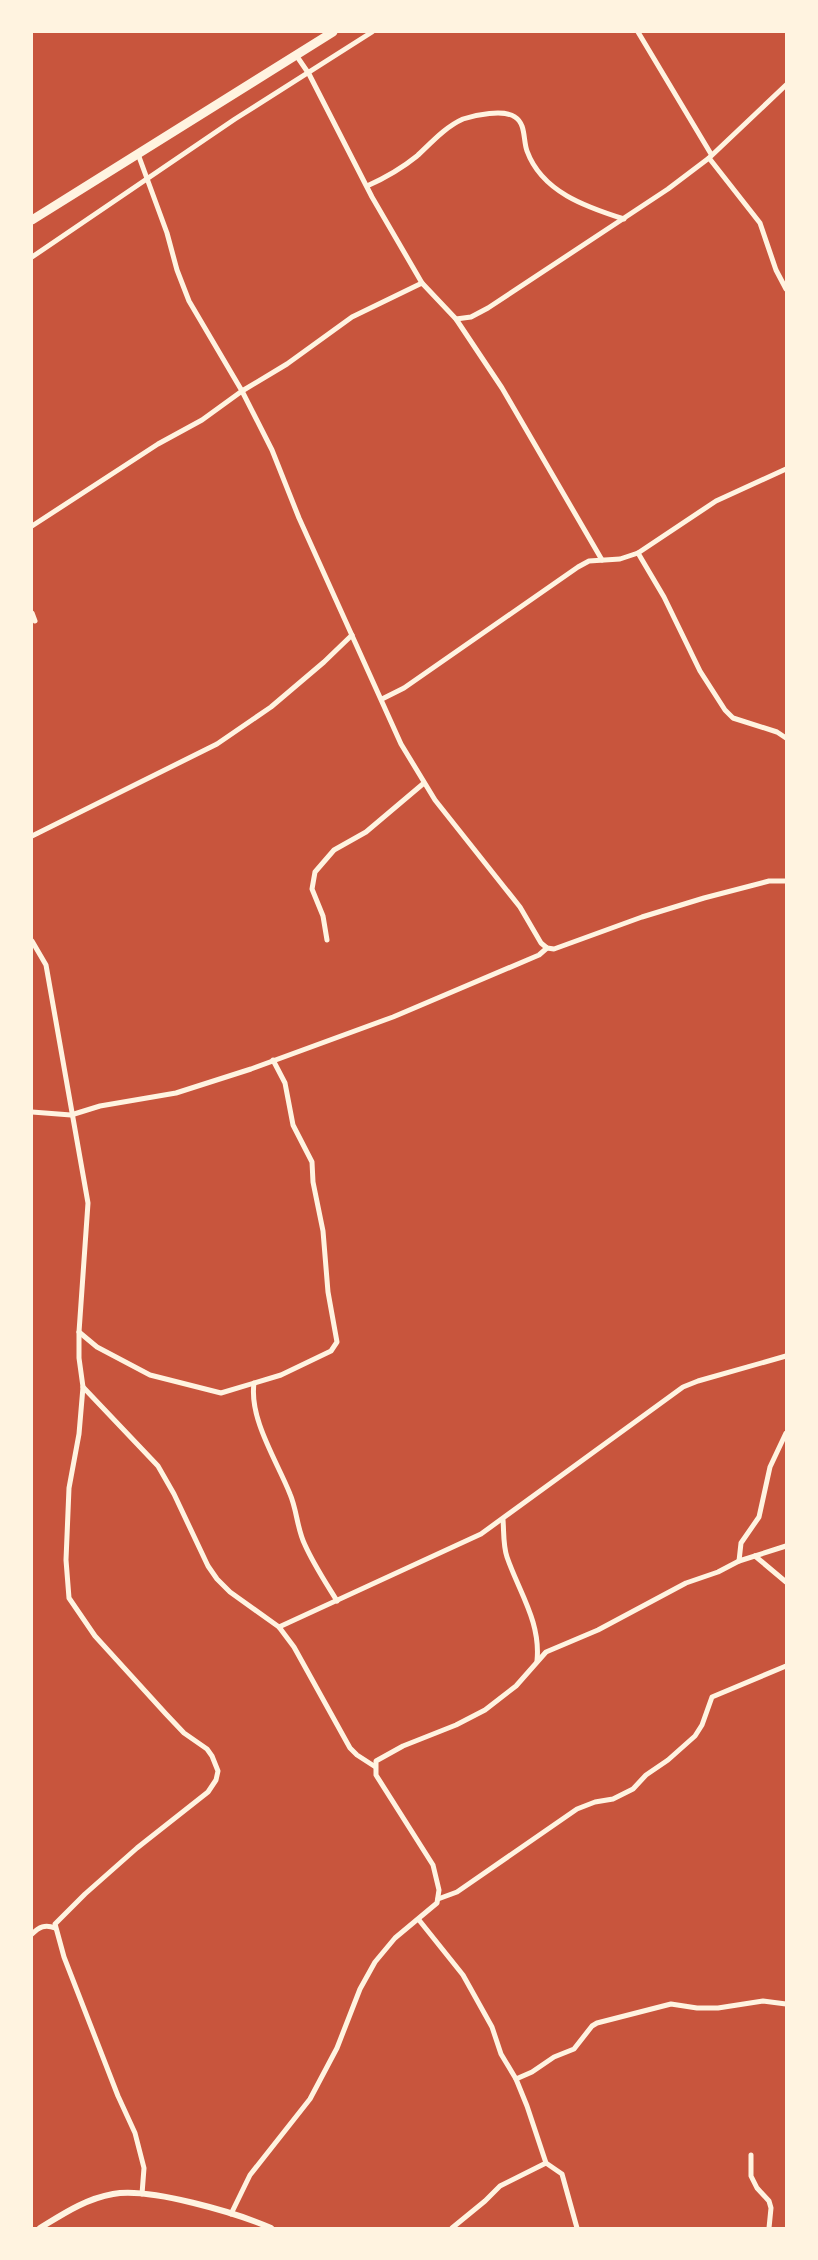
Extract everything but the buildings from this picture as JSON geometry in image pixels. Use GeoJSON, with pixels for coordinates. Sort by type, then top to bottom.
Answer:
{"type":"FeatureCollection","features":[{"type":"Feature","properties":{"kind":"highway"},"geometry":{"type":"LineString","coordinates":[[32,220],[333,32]]}},
{"type":"Feature","properties":{"kind":"street"},"geometry":{"type":"LineString","coordinates":[[32,257],[236,119],[372,32]]}},
{"type":"Feature","properties":{"kind":"street"},"geometry":{"type":"LineString","coordinates":[[638,32],[710,156],[760,223],[776,270],[786,289]]}},
{"type":"Feature","properties":{"kind":"street"},"geometry":{"type":"LineString","coordinates":[[296,55],[309,74],[367,187],[422,283],[456,319],[502,387],[542,461],[602,560]]}},
{"type":"Feature","properties":{"kind":"street"},"geometry":{"type":"LineString","coordinates":[[463,330],[471,317],[624,219],[710,156],[786,85]]}},
{"type":"Feature","properties":{"kind":"street"},"geometry":{"type":"LineString","coordinates":[[367,187],[401,169],[452,125],[465,118],[505,113],[517,117],[533,164],[553,186],[568,198],[624,219]]}},
{"type":"Feature","properties":{"kind":"street"},"geometry":{"type":"LineString","coordinates":[[138,154],[190,301],[242,391],[272,450],[299,517],[401,744],[424,783],[497,876],[547,948]]}},
{"type":"Feature","properties":{"kind":"street"},"geometry":{"type":"LineString","coordinates":[[32,526],[158,444],[202,420],[352,317],[422,283]]}},
{"type":"Feature","properties":{"kind":"street"},"geometry":{"type":"LineString","coordinates":[[456,319],[471,317]]}},
{"type":"Feature","properties":{"kind":"street"},"geometry":{"type":"LineString","coordinates":[[382,699],[404,688],[578,567],[589,561],[620,559],[638,554],[716,500],[786,469]]}},
{"type":"Feature","properties":{"kind":"street"},"geometry":{"type":"LineString","coordinates":[[638,554],[664,597],[700,671],[725,710],[733,718],[777,732],[786,738]]}},
{"type":"Feature","properties":{"kind":"street"},"geometry":{"type":"LineString","coordinates":[[32,613],[35,621]]}},
{"type":"Feature","properties":{"kind":"street"},"geometry":{"type":"LineString","coordinates":[[32,836],[217,744],[271,706],[352,635]]}},
{"type":"Feature","properties":{"kind":"street"},"geometry":{"type":"LineString","coordinates":[[327,940],[323,916],[312,889],[315,872],[334,850],[366,832],[424,783]]}},
{"type":"Feature","properties":{"kind":"street"},"geometry":{"type":"LineString","coordinates":[[32,1112],[71,1115],[100,1106],[176,1093],[393,1017],[539,955],[547,948],[561,947],[642,917],[704,898],[769,881],[786,881]]}},
{"type":"Feature","properties":{"kind":"street"},"geometry":{"type":"LineString","coordinates":[[32,941],[46,965],[88,1203],[79,1332],[83,1387],[79,1434],[69,1488],[66,1560],[69,1598],[95,1636],[166,1714],[184,1733],[207,1749],[218,1771],[208,1792],[137,1848],[85,1894],[57,1921],[55,1928],[135,2133],[144,2168],[142,2194]]}},
{"type":"Feature","properties":{"kind":"street"},"geometry":{"type":"LineString","coordinates":[[79,1332],[97,1347],[150,1375],[221,1393],[281,1375],[331,1351],[337,1342],[312,1162],[293,1125],[285,1083],[274,1060]]}},
{"type":"Feature","properties":{"kind":"street"},"geometry":{"type":"LineString","coordinates":[[279,1627],[481,1534],[682,1387],[786,1356]]}},
{"type":"Feature","properties":{"kind":"street"},"geometry":{"type":"LineString","coordinates":[[254,1382],[252,1394],[255,1408],[291,1496],[304,1545],[337,1601]]}},
{"type":"Feature","properties":{"kind":"street"},"geometry":{"type":"LineString","coordinates":[[83,1387],[158,1466],[217,1579],[230,1592],[279,1627],[294,1647],[350,1748],[374,1766]]}},
{"type":"Feature","properties":{"kind":"street"},"geometry":{"type":"LineString","coordinates":[[739,1561],[741,1543],[760,1517],[770,1467],[786,1433]]}},
{"type":"Feature","properties":{"kind":"street"},"geometry":{"type":"LineString","coordinates":[[503,1520],[507,1557],[528,1606],[537,1637],[537,1661]]}},
{"type":"Feature","properties":{"kind":"street"},"geometry":{"type":"LineString","coordinates":[[232,2214],[250,2175],[310,2099],[337,2048],[359,1989],[375,1962],[395,1938],[434,1907],[438,1899],[438,1881],[428,1854],[376,1775],[374,1766],[379,1757],[431,1737],[485,1710],[516,1686],[546,1652],[556,1646],[598,1630],[685,1583],[786,1546]]}},
{"type":"Feature","properties":{"kind":"street"},"geometry":{"type":"LineString","coordinates":[[755,1556],[786,1581]]}},
{"type":"Feature","properties":{"kind":"street"},"geometry":{"type":"LineString","coordinates":[[438,1899],[457,1892],[578,1809],[628,1793],[695,1736],[712,1697],[786,1665]]}},
{"type":"Feature","properties":{"kind":"street"},"geometry":{"type":"LineString","coordinates":[[419,1920],[463,1975],[492,2027],[501,2054],[516,2079],[546,2163],[562,2174],[577,2228]]}},
{"type":"Feature","properties":{"kind":"street"},"geometry":{"type":"LineString","coordinates":[[32,1934],[48,1925],[55,1928]]}},
{"type":"Feature","properties":{"kind":"street"},"geometry":{"type":"LineString","coordinates":[[516,2079],[574,2049],[597,2023],[635,2015],[666,2004],[718,2008],[763,2001],[786,2004]]}},
{"type":"Feature","properties":{"kind":"street"},"geometry":{"type":"LineString","coordinates":[[751,2155],[751,2176],[771,2208],[769,2228]]}},
{"type":"Feature","properties":{"kind":"street"},"geometry":{"type":"LineString","coordinates":[[452,2228],[485,2202],[499,2186],[546,2163]]}},
{"type":"Feature","properties":{"kind":"street"},"geometry":{"type":"LineString","coordinates":[[40,2228],[79,2204],[127,2192],[207,2207],[248,2218],[271,2228]]}}]}
